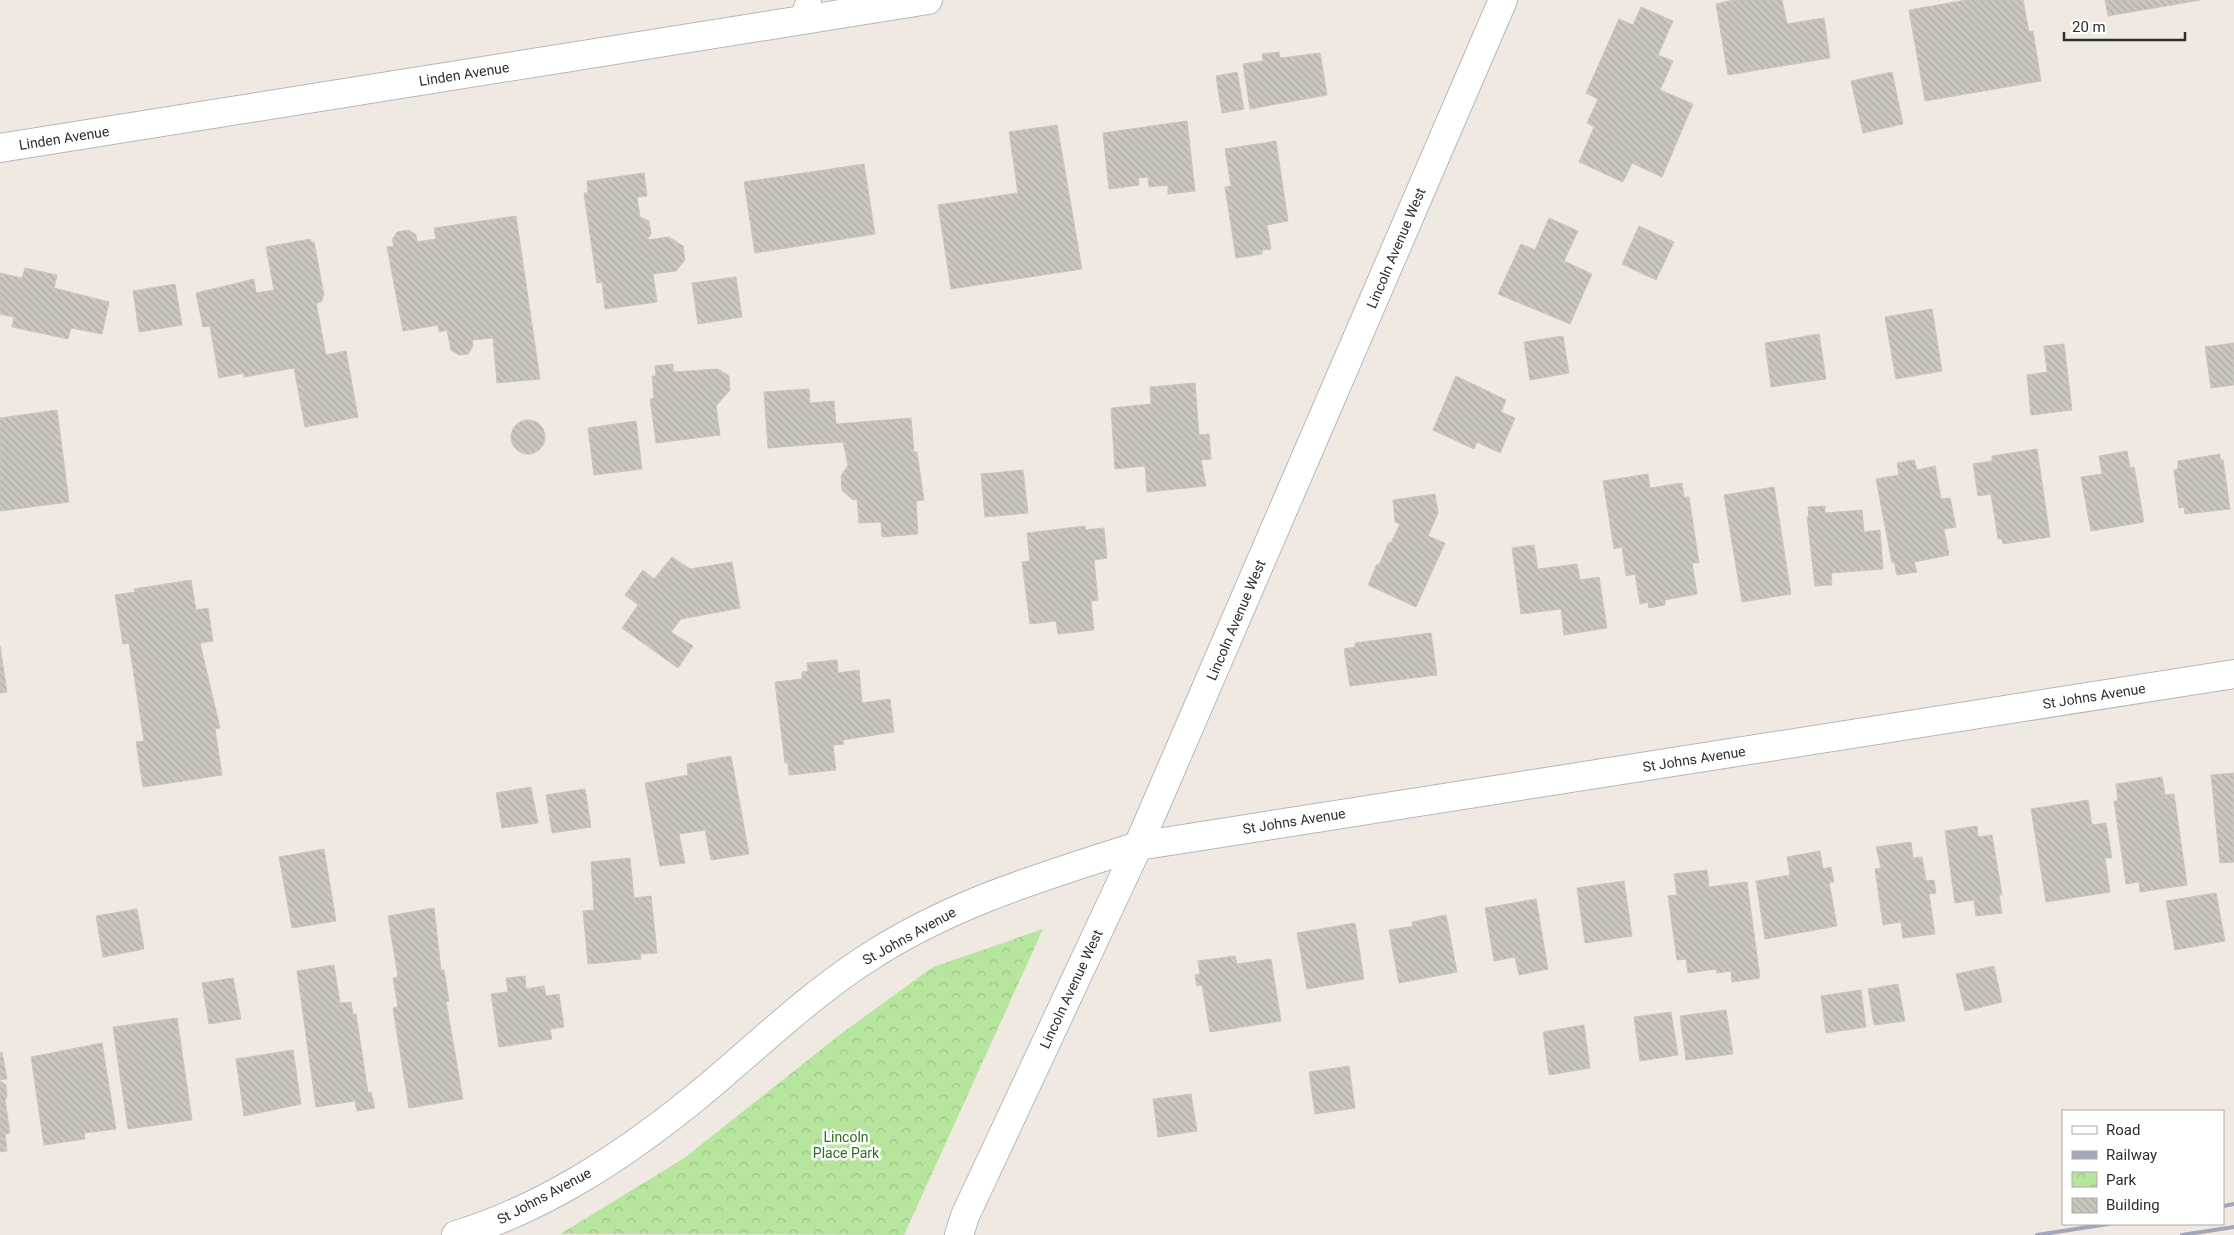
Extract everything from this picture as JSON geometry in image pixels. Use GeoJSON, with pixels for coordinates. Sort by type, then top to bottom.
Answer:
{"type":"FeatureCollection","features":[{"type":"Feature","properties":{"kind":"street","name":"Linden Avenue"},"geometry":{"type":"LineString","coordinates":[[0,148],[805,10],[928,0]]}},
{"type":"Feature","properties":{"kind":"street","name":"Lincoln Avenue West"},"geometry":{"type":"LineString","coordinates":[[960,1235],[969,1207],[1138,846],[1503,0]]}},
{"type":"Feature","properties":{"kind":"street","name":"St Johns Avenue"},"geometry":{"type":"LineString","coordinates":[[456,1235],[487,1226],[568,1187],[631,1146],[690,1101],[803,1006],[863,961],[931,920],[992,894],[1138,846],[2234,674]]}},
{"type":"Feature","properties":{"kind":"green space","name":"Lincoln Place Park"},"geometry":{"type":"Polygon","coordinates":[[[1043,929],[904,1235],[560,1234],[683,1159],[842,1033],[933,967],[1043,929]]]}},
{"type":"Feature","properties":{"kind":"building"},"geometry":{"type":"Polygon","coordinates":[[[1733,0],[1782,0],[1787,24],[1824,18],[1830,58],[1728,75],[1716,4],[1733,0]]]}},
{"type":"Feature","properties":{"kind":"building"},"geometry":{"type":"Polygon","coordinates":[[[1966,0],[2023,0],[2029,32],[2033,31],[2041,81],[1925,101],[1909,10],[1966,0]]]}},
{"type":"Feature","properties":{"kind":"building"},"geometry":{"type":"Polygon","coordinates":[[[2105,0],[2200,0],[2108,16],[2105,0]]]}},
{"type":"Feature","properties":{"kind":"building"},"geometry":{"type":"Polygon","coordinates":[[[1641,7],[1673,21],[1658,55],[1673,61],[1660,90],[1693,104],[1662,177],[1632,163],[1623,182],[1579,162],[1594,127],[1587,123],[1598,99],[1586,93],[1619,19],[1633,25],[1641,7]]]}},
{"type":"Feature","properties":{"kind":"building"},"geometry":{"type":"Polygon","coordinates":[[[1279,52],[1280,58],[1320,53],[1327,95],[1250,109],[1243,64],[1263,61],[1262,54],[1279,52]]]}},
{"type":"Feature","properties":{"kind":"building"},"geometry":{"type":"Polygon","coordinates":[[[1237,72],[1244,109],[1222,113],[1216,76],[1237,72]]]}},
{"type":"Feature","properties":{"kind":"building"},"geometry":{"type":"Polygon","coordinates":[[[1892,72],[1903,124],[1863,133],[1851,81],[1892,72]]]}},
{"type":"Feature","properties":{"kind":"building"},"geometry":{"type":"Polygon","coordinates":[[[1187,121],[1195,191],[1168,194],[1168,185],[1149,187],[1148,177],[1138,178],[1139,185],[1109,189],[1103,133],[1187,121]]]}},
{"type":"Feature","properties":{"kind":"building"},"geometry":{"type":"Polygon","coordinates":[[[1057,125],[1082,269],[951,289],[938,205],[1018,193],[1009,132],[1057,125]]]}},
{"type":"Feature","properties":{"kind":"building"},"geometry":{"type":"Polygon","coordinates":[[[1276,141],[1288,221],[1267,225],[1271,249],[1262,250],[1262,254],[1236,258],[1225,187],[1231,186],[1225,149],[1276,141]]]}},
{"type":"Feature","properties":{"kind":"building"},"geometry":{"type":"Polygon","coordinates":[[[864,164],[875,234],[755,253],[744,182],[864,164]]]}},
{"type":"Feature","properties":{"kind":"building"},"geometry":{"type":"Polygon","coordinates":[[[644,173],[647,196],[637,197],[640,217],[649,221],[651,234],[647,240],[669,237],[683,246],[685,260],[676,271],[653,274],[657,302],[605,309],[602,282],[597,283],[584,193],[588,193],[587,181],[644,173]]]}},
{"type":"Feature","properties":{"kind":"building"},"geometry":{"type":"Polygon","coordinates":[[[516,216],[540,379],[497,383],[493,338],[472,340],[473,346],[468,354],[459,355],[451,350],[447,330],[439,332],[438,325],[403,331],[387,247],[394,246],[392,240],[397,232],[409,230],[416,235],[417,242],[436,239],[434,228],[516,216]]]}},
{"type":"Feature","properties":{"kind":"building"},"geometry":{"type":"Polygon","coordinates":[[[1549,218],[1578,231],[1564,261],[1592,274],[1570,324],[1498,294],[1521,244],[1535,250],[1549,218]]]}},
{"type":"Feature","properties":{"kind":"building"},"geometry":{"type":"Polygon","coordinates":[[[1639,226],[1674,242],[1656,280],[1622,264],[1639,226]]]}},
{"type":"Feature","properties":{"kind":"building"},"geometry":{"type":"Polygon","coordinates":[[[310,239],[312,243],[314,242],[324,295],[321,302],[316,303],[326,355],[346,351],[358,417],[305,427],[294,368],[244,377],[244,373],[219,378],[210,326],[203,327],[196,293],[254,279],[256,293],[274,290],[266,247],[310,239]]]}},
{"type":"Feature","properties":{"kind":"building"},"geometry":{"type":"Polygon","coordinates":[[[25,268],[57,275],[54,288],[109,302],[102,334],[71,328],[68,339],[12,327],[14,317],[0,314],[0,273],[22,278],[25,268]]]}},
{"type":"Feature","properties":{"kind":"building"},"geometry":{"type":"Polygon","coordinates":[[[736,277],[742,317],[698,324],[692,283],[736,277]]]}},
{"type":"Feature","properties":{"kind":"building"},"geometry":{"type":"Polygon","coordinates":[[[175,284],[182,325],[139,332],[133,291],[175,284]]]}},
{"type":"Feature","properties":{"kind":"building"},"geometry":{"type":"Polygon","coordinates":[[[1932,309],[1942,371],[1896,379],[1885,317],[1932,309]]]}},
{"type":"Feature","properties":{"kind":"building"},"geometry":{"type":"Polygon","coordinates":[[[1819,334],[1826,379],[1771,387],[1765,343],[1819,334]]]}},
{"type":"Feature","properties":{"kind":"building"},"geometry":{"type":"Polygon","coordinates":[[[1563,336],[1569,373],[1530,380],[1524,342],[1563,336]]]}},
{"type":"Feature","properties":{"kind":"building"},"geometry":{"type":"Polygon","coordinates":[[[2234,343],[2234,385],[2211,388],[2205,347],[2234,343]]]}},
{"type":"Feature","properties":{"kind":"building"},"geometry":{"type":"Polygon","coordinates":[[[2064,344],[2072,410],[2031,415],[2027,375],[2047,372],[2044,346],[2064,344]]]}},
{"type":"Feature","properties":{"kind":"building"},"geometry":{"type":"Polygon","coordinates":[[[673,364],[673,372],[718,369],[729,376],[730,390],[716,406],[720,435],[656,443],[650,399],[654,398],[652,376],[656,376],[655,366],[673,364]]]}},
{"type":"Feature","properties":{"kind":"building"},"geometry":{"type":"Polygon","coordinates":[[[1456,376],[1506,400],[1501,412],[1515,418],[1500,453],[1477,442],[1474,449],[1433,430],[1456,376]]]}},
{"type":"Feature","properties":{"kind":"building"},"geometry":{"type":"Polygon","coordinates":[[[1195,383],[1199,435],[1209,434],[1211,459],[1201,460],[1206,486],[1147,492],[1145,466],[1115,469],[1111,408],[1151,404],[1150,387],[1195,383]]]}},
{"type":"Feature","properties":{"kind":"building"},"geometry":{"type":"Polygon","coordinates":[[[809,389],[810,403],[834,401],[836,424],[911,418],[914,452],[917,452],[924,500],[916,501],[918,534],[882,537],[881,522],[859,523],[857,499],[853,500],[842,490],[841,476],[848,465],[843,442],[768,448],[764,392],[809,389]]]}},
{"type":"Feature","properties":{"kind":"building"},"geometry":{"type":"Polygon","coordinates":[[[57,410],[69,502],[0,511],[0,418],[57,410]]]}},
{"type":"Feature","properties":{"kind":"building"},"geometry":{"type":"Polygon","coordinates":[[[528,420],[540,425],[545,437],[540,449],[528,454],[516,449],[511,437],[516,425],[528,420]]]}},
{"type":"Feature","properties":{"kind":"building"},"geometry":{"type":"Polygon","coordinates":[[[636,421],[642,469],[594,475],[588,428],[636,421]]]}},
{"type":"Feature","properties":{"kind":"building"},"geometry":{"type":"Polygon","coordinates":[[[2037,449],[2050,537],[2003,544],[2002,539],[1998,539],[1991,494],[1978,496],[1973,464],[1992,461],[1992,456],[2037,449]]]}},
{"type":"Feature","properties":{"kind":"building"},"geometry":{"type":"Polygon","coordinates":[[[2127,451],[2130,468],[2134,467],[2144,522],[2091,531],[2081,477],[2102,474],[2099,456],[2127,451]]]}},
{"type":"Feature","properties":{"kind":"building"},"geometry":{"type":"Polygon","coordinates":[[[2220,454],[2220,460],[2223,460],[2230,509],[2185,514],[2184,507],[2179,508],[2174,470],[2178,469],[2178,461],[2220,454]]]}},
{"type":"Feature","properties":{"kind":"building"},"geometry":{"type":"Polygon","coordinates":[[[1914,460],[1917,470],[1935,466],[1941,499],[1950,498],[1956,527],[1944,529],[1949,555],[1914,562],[1917,572],[1897,575],[1894,562],[1892,563],[1876,479],[1899,475],[1897,463],[1914,460]]]}},
{"type":"Feature","properties":{"kind":"building"},"geometry":{"type":"Polygon","coordinates":[[[1023,470],[1028,513],[985,517],[981,474],[1023,470]]]}},
{"type":"Feature","properties":{"kind":"building"},"geometry":{"type":"Polygon","coordinates":[[[1648,474],[1650,488],[1682,483],[1684,497],[1689,497],[1699,563],[1692,563],[1697,594],[1665,600],[1665,605],[1649,608],[1648,602],[1640,604],[1635,574],[1626,576],[1622,547],[1614,549],[1603,481],[1648,474]]]}},
{"type":"Feature","properties":{"kind":"building"},"geometry":{"type":"Polygon","coordinates":[[[1774,487],[1791,594],[1742,602],[1724,495],[1774,487]]]}},
{"type":"Feature","properties":{"kind":"building"},"geometry":{"type":"Polygon","coordinates":[[[1435,494],[1438,513],[1428,536],[1445,543],[1416,607],[1368,585],[1377,564],[1379,565],[1389,542],[1391,543],[1400,524],[1395,522],[1393,500],[1435,494]]]}},
{"type":"Feature","properties":{"kind":"building"},"geometry":{"type":"Polygon","coordinates":[[[1825,506],[1825,513],[1862,510],[1864,532],[1880,530],[1883,569],[1831,573],[1832,585],[1815,586],[1807,517],[1809,517],[1808,507],[1825,506]]]}},
{"type":"Feature","properties":{"kind":"building"},"geometry":{"type":"Polygon","coordinates":[[[1085,526],[1085,530],[1104,528],[1107,558],[1094,560],[1098,600],[1091,601],[1094,630],[1058,634],[1056,621],[1030,624],[1022,562],[1030,561],[1027,533],[1085,526]]]}},
{"type":"Feature","properties":{"kind":"building"},"geometry":{"type":"Polygon","coordinates":[[[1534,545],[1538,569],[1577,564],[1580,580],[1599,577],[1607,628],[1564,635],[1561,609],[1521,614],[1512,548],[1534,545]]]}},
{"type":"Feature","properties":{"kind":"building"},"geometry":{"type":"Polygon","coordinates":[[[672,557],[690,569],[732,562],[740,608],[681,619],[671,632],[693,646],[678,668],[622,628],[638,605],[625,595],[643,570],[654,579],[672,557]]]}},
{"type":"Feature","properties":{"kind":"building"},"geometry":{"type":"Polygon","coordinates":[[[191,580],[196,610],[208,608],[213,641],[200,643],[220,728],[215,729],[222,775],[143,787],[136,742],[144,741],[129,643],[123,644],[115,595],[135,592],[134,589],[191,580]]]}},
{"type":"Feature","properties":{"kind":"building"},"geometry":{"type":"Polygon","coordinates":[[[1431,633],[1437,675],[1350,686],[1344,649],[1355,647],[1355,643],[1431,633]]]}},
{"type":"Feature","properties":{"kind":"building"},"geometry":{"type":"Polygon","coordinates":[[[0,646],[7,692],[0,693],[0,646]]]}},
{"type":"Feature","properties":{"kind":"building"},"geometry":{"type":"Polygon","coordinates":[[[837,660],[838,673],[859,670],[862,703],[890,699],[894,732],[843,740],[844,744],[833,745],[836,770],[789,775],[788,763],[785,763],[775,682],[802,679],[802,672],[808,671],[807,663],[837,660]]]}},
{"type":"Feature","properties":{"kind":"building"},"geometry":{"type":"Polygon","coordinates":[[[731,756],[749,854],[711,860],[705,830],[679,834],[685,863],[660,866],[645,783],[688,775],[687,764],[731,756]]]}},
{"type":"Feature","properties":{"kind":"building"},"geometry":{"type":"Polygon","coordinates":[[[2234,773],[2234,862],[2220,863],[2211,775],[2234,773]]]}},
{"type":"Feature","properties":{"kind":"building"},"geometry":{"type":"Polygon","coordinates":[[[2162,777],[2165,795],[2174,794],[2187,885],[2140,892],[2139,882],[2126,884],[2114,801],[2118,801],[2116,784],[2162,777]]]}},
{"type":"Feature","properties":{"kind":"building"},"geometry":{"type":"Polygon","coordinates":[[[531,787],[538,823],[502,828],[496,793],[531,787]]]}},
{"type":"Feature","properties":{"kind":"building"},"geometry":{"type":"Polygon","coordinates":[[[585,789],[591,827],[552,833],[546,795],[585,789]]]}},
{"type":"Feature","properties":{"kind":"building"},"geometry":{"type":"Polygon","coordinates":[[[2088,800],[2092,825],[2106,823],[2112,858],[2105,858],[2110,892],[2046,902],[2031,809],[2088,800]]]}},
{"type":"Feature","properties":{"kind":"building"},"geometry":{"type":"Polygon","coordinates":[[[1977,826],[1978,837],[1992,835],[2002,895],[1999,895],[2002,913],[1976,916],[1974,900],[1955,903],[1945,831],[1977,826]]]}},
{"type":"Feature","properties":{"kind":"building"},"geometry":{"type":"Polygon","coordinates":[[[1911,842],[1913,858],[1922,857],[1926,881],[1934,880],[1936,893],[1929,894],[1935,934],[1903,938],[1901,922],[1883,925],[1875,869],[1881,868],[1876,847],[1911,842]]]}},
{"type":"Feature","properties":{"kind":"building"},"geometry":{"type":"Polygon","coordinates":[[[324,849],[336,921],[292,928],[279,857],[324,849]]]}},
{"type":"Feature","properties":{"kind":"building"},"geometry":{"type":"Polygon","coordinates":[[[1820,851],[1823,869],[1831,867],[1834,882],[1829,882],[1837,926],[1765,939],[1756,881],[1790,875],[1787,857],[1820,851]]]}},
{"type":"Feature","properties":{"kind":"building"},"geometry":{"type":"Polygon","coordinates":[[[630,858],[634,898],[651,896],[657,953],[640,954],[641,959],[588,964],[583,911],[594,910],[591,862],[630,858]]]}},
{"type":"Feature","properties":{"kind":"building"},"geometry":{"type":"Polygon","coordinates":[[[1707,870],[1709,887],[1747,882],[1760,978],[1732,982],[1731,971],[1717,973],[1716,969],[1688,973],[1686,959],[1677,960],[1668,896],[1677,895],[1674,874],[1707,870]]]}},
{"type":"Feature","properties":{"kind":"building"},"geometry":{"type":"Polygon","coordinates":[[[1624,881],[1632,936],[1585,943],[1577,888],[1624,881]]]}},
{"type":"Feature","properties":{"kind":"building"},"geometry":{"type":"Polygon","coordinates":[[[2216,893],[2225,941],[2175,950],[2166,901],[2216,893]]]}},
{"type":"Feature","properties":{"kind":"building"},"geometry":{"type":"Polygon","coordinates":[[[1536,899],[1548,969],[1519,975],[1515,957],[1494,961],[1485,908],[1536,899]]]}},
{"type":"Feature","properties":{"kind":"building"},"geometry":{"type":"Polygon","coordinates":[[[434,908],[441,970],[444,970],[449,1001],[446,1002],[463,1099],[409,1108],[393,1008],[398,1007],[393,978],[398,977],[388,916],[434,908]]]}},
{"type":"Feature","properties":{"kind":"building"},"geometry":{"type":"Polygon","coordinates":[[[137,909],[144,949],[103,957],[96,916],[137,909]]]}},
{"type":"Feature","properties":{"kind":"building"},"geometry":{"type":"Polygon","coordinates":[[[1446,915],[1457,972],[1399,983],[1389,930],[1413,926],[1412,922],[1446,915]]]}},
{"type":"Feature","properties":{"kind":"building"},"geometry":{"type":"Polygon","coordinates":[[[1355,923],[1364,979],[1307,989],[1297,933],[1355,923]]]}},
{"type":"Feature","properties":{"kind":"building"},"geometry":{"type":"Polygon","coordinates":[[[1235,956],[1237,964],[1271,959],[1281,1021],[1210,1032],[1202,985],[1197,986],[1195,975],[1200,974],[1198,961],[1235,956]]]}},
{"type":"Feature","properties":{"kind":"building"},"geometry":{"type":"Polygon","coordinates":[[[334,965],[340,1003],[351,1002],[353,1014],[356,1014],[368,1093],[371,1092],[375,1108],[357,1111],[355,1101],[316,1107],[297,971],[334,965]]]}},
{"type":"Feature","properties":{"kind":"building"},"geometry":{"type":"Polygon","coordinates":[[[1994,966],[2002,1002],[1965,1011],[1956,974],[1994,966]]]}},
{"type":"Feature","properties":{"kind":"building"},"geometry":{"type":"Polygon","coordinates":[[[525,976],[526,989],[544,986],[546,996],[559,994],[564,1027],[550,1029],[552,1039],[499,1047],[491,994],[508,992],[506,978],[525,976]]]}},
{"type":"Feature","properties":{"kind":"building"},"geometry":{"type":"Polygon","coordinates":[[[233,978],[241,1019],[209,1024],[202,983],[233,978]]]}},
{"type":"Feature","properties":{"kind":"building"},"geometry":{"type":"Polygon","coordinates":[[[1898,984],[1905,1021],[1874,1025],[1868,989],[1898,984]]]}},
{"type":"Feature","properties":{"kind":"building"},"geometry":{"type":"Polygon","coordinates":[[[1861,990],[1866,1027],[1826,1033],[1821,996],[1861,990]]]}},
{"type":"Feature","properties":{"kind":"building"},"geometry":{"type":"Polygon","coordinates":[[[1726,1010],[1733,1054],[1686,1060],[1680,1016],[1726,1010]]]}},
{"type":"Feature","properties":{"kind":"building"},"geometry":{"type":"Polygon","coordinates":[[[1671,1012],[1678,1055],[1640,1061],[1634,1017],[1671,1012]]]}},
{"type":"Feature","properties":{"kind":"building"},"geometry":{"type":"Polygon","coordinates":[[[177,1018],[192,1120],[128,1129],[113,1027],[177,1018]]]}},
{"type":"Feature","properties":{"kind":"building"},"geometry":{"type":"Polygon","coordinates":[[[1584,1025],[1590,1068],[1549,1075],[1543,1032],[1584,1025]]]}},
{"type":"Feature","properties":{"kind":"building"},"geometry":{"type":"Polygon","coordinates":[[[102,1043],[116,1129],[84,1133],[85,1139],[44,1145],[31,1057],[102,1043]]]}},
{"type":"Feature","properties":{"kind":"building"},"geometry":{"type":"Polygon","coordinates":[[[293,1050],[301,1104],[244,1116],[236,1059],[293,1050]]]}},
{"type":"Feature","properties":{"kind":"building"},"geometry":{"type":"Polygon","coordinates":[[[2,1052],[7,1079],[0,1080],[0,1053],[2,1052]]]}},
{"type":"Feature","properties":{"kind":"building"},"geometry":{"type":"Polygon","coordinates":[[[1349,1066],[1355,1108],[1315,1114],[1309,1072],[1349,1066]]]}},
{"type":"Feature","properties":{"kind":"building"},"geometry":{"type":"Polygon","coordinates":[[[0,1081],[6,1085],[7,1096],[5,1100],[10,1133],[5,1134],[7,1151],[0,1152],[0,1081]]]}},
{"type":"Feature","properties":{"kind":"building"},"geometry":{"type":"Polygon","coordinates":[[[1191,1094],[1197,1131],[1158,1137],[1153,1099],[1191,1094]]]}},
{"type":"Feature","properties":{"kind":"railway"},"geometry":{"type":"LineString","coordinates":[[2224,1206],[2234,1204]]}},
{"type":"Feature","properties":{"kind":"railway"},"geometry":{"type":"LineString","coordinates":[[2037,1235],[2102,1225]]}},
{"type":"Feature","properties":{"kind":"railway"},"geometry":{"type":"LineString","coordinates":[[2182,1235],[2234,1227]]}}]}
